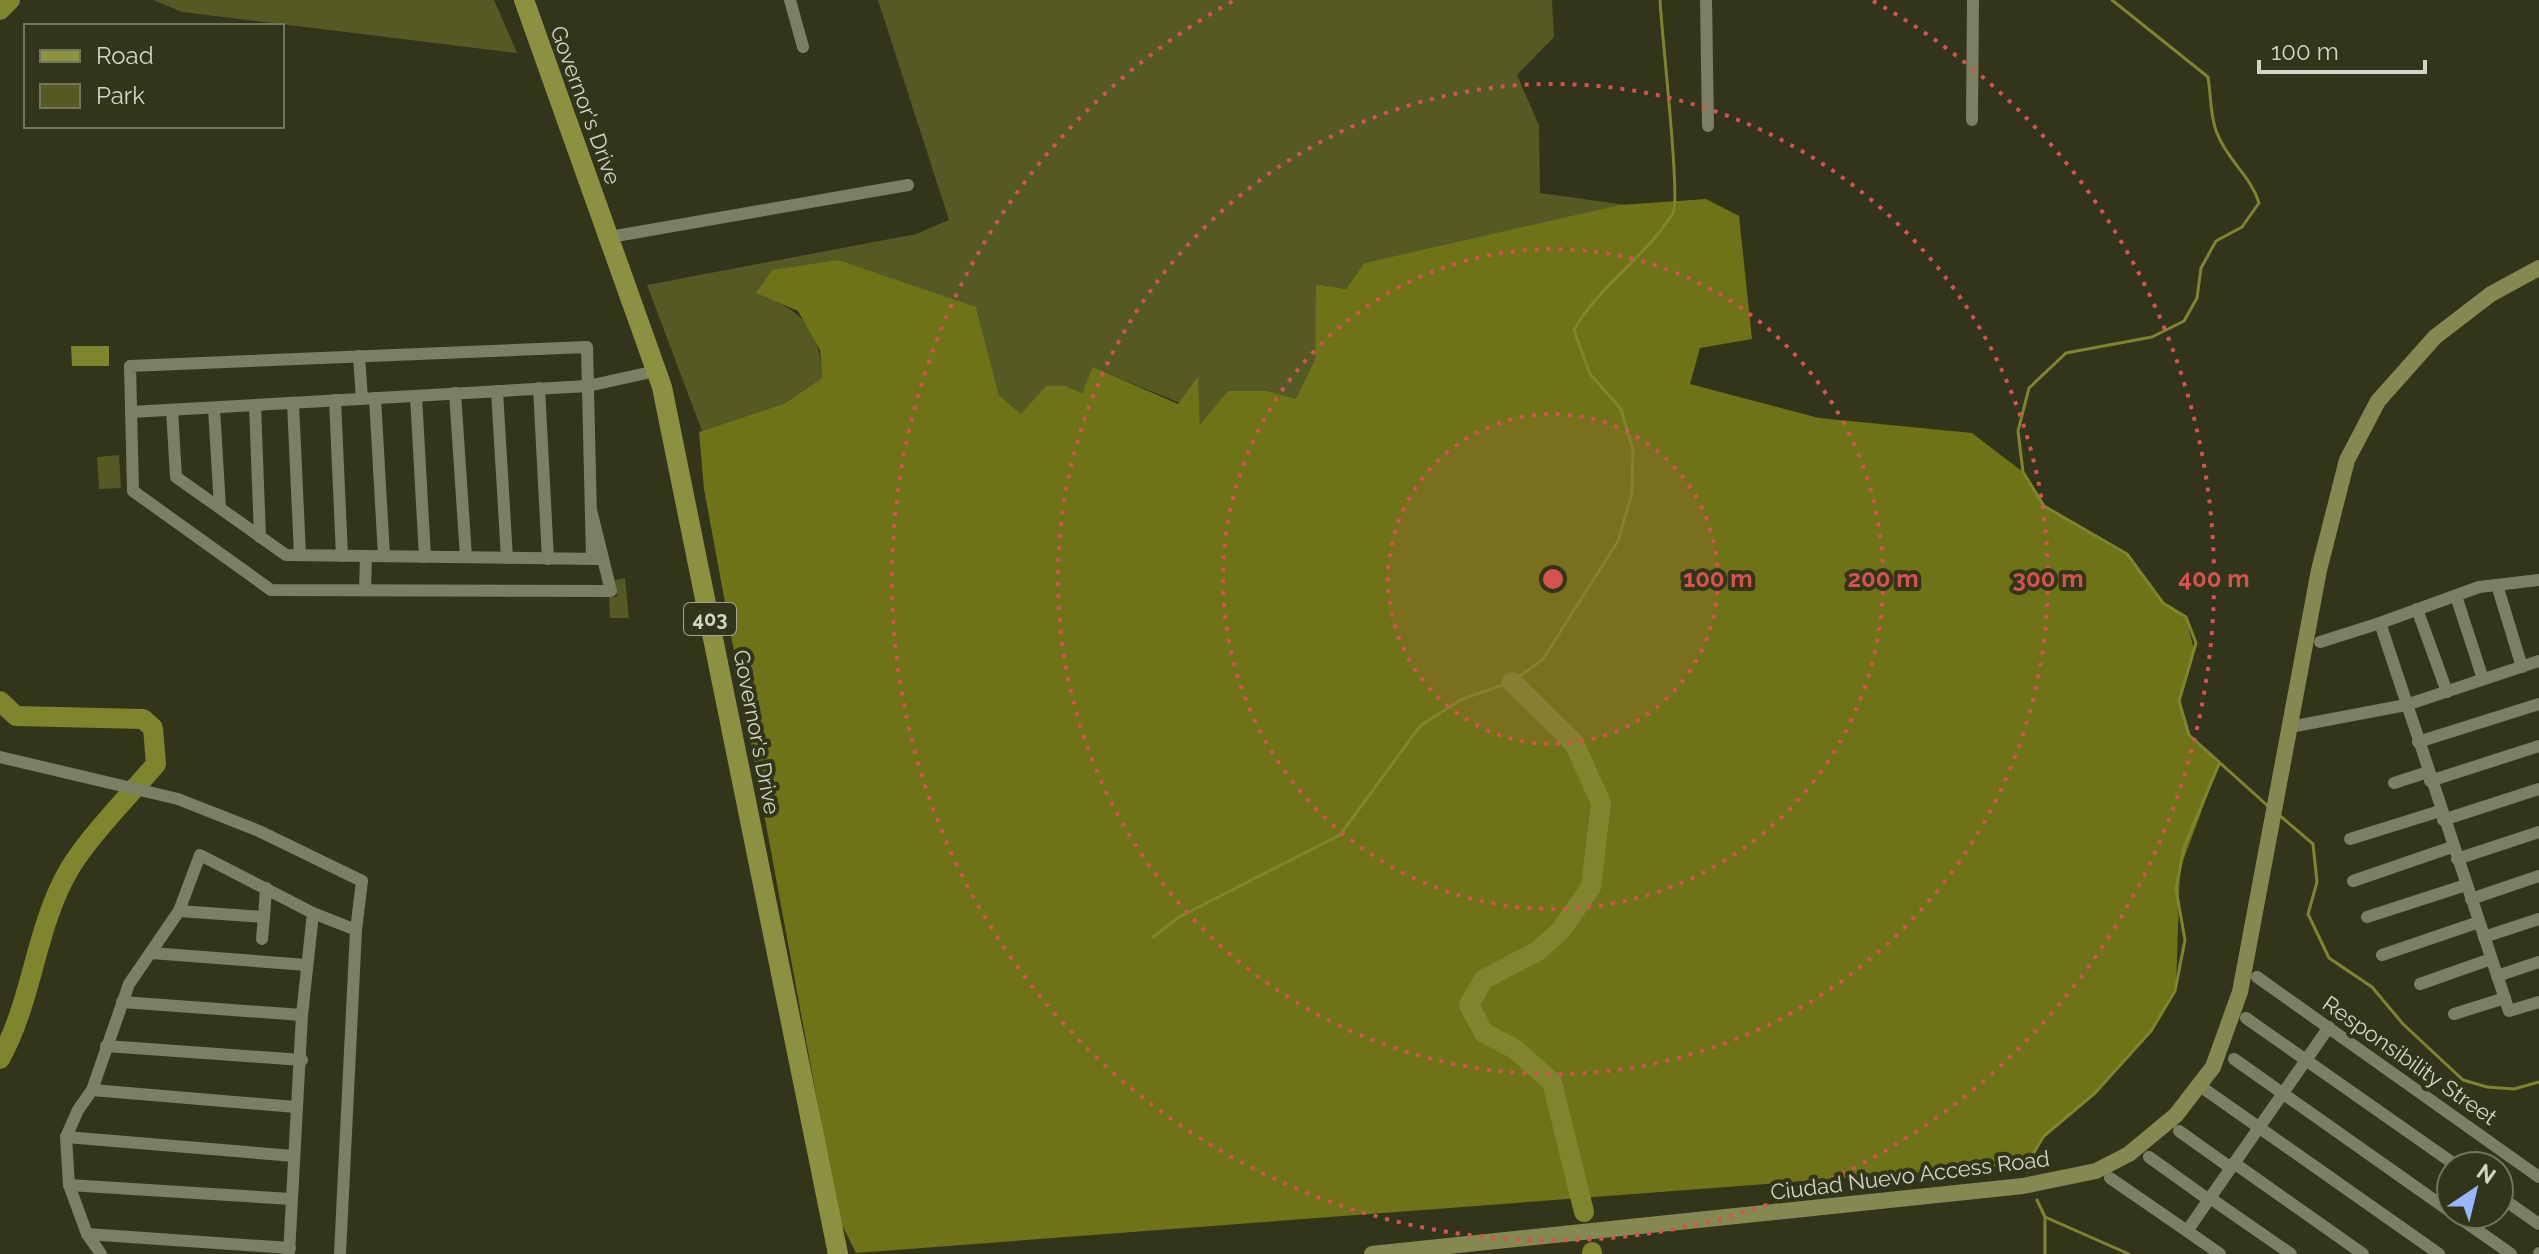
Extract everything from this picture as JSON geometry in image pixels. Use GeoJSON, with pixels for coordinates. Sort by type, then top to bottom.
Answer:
{"type":"FeatureCollection","features":[{"type":"Feature","properties":{"kind":"main road","name":"Governor's Drive"},"geometry":{"type":"LineString","coordinates":[[524,0],[656,371],[675,445],[838,1254]]}},
{"type":"Feature","properties":{"kind":"street"},"geometry":{"type":"LineString","coordinates":[[790,0],[803,47]]}},
{"type":"Feature","properties":{"kind":"street"},"geometry":{"type":"LineString","coordinates":[[1706,0],[1708,126]]}},
{"type":"Feature","properties":{"kind":"street"},"geometry":{"type":"LineString","coordinates":[[1972,120],[1973,0]]}},
{"type":"Feature","properties":{"kind":"street"},"geometry":{"type":"LineString","coordinates":[[610,237],[908,185]]}},
{"type":"Feature","properties":{"kind":"street"},"geometry":{"type":"LineString","coordinates":[[2539,268],[2491,294],[2435,337],[2378,401],[2359,435],[2347,460],[2319,570],[2288,734],[2406,705],[2539,661]]}},
{"type":"Feature","properties":{"kind":"street"},"geometry":{"type":"LineString","coordinates":[[587,347],[591,510],[597,559],[611,591],[271,590],[133,491],[130,366],[359,356],[587,347]]}},
{"type":"Feature","properties":{"kind":"street"},"geometry":{"type":"LineString","coordinates":[[359,356],[362,399]]}},
{"type":"Feature","properties":{"kind":"street"},"geometry":{"type":"LineString","coordinates":[[131,412],[588,386],[656,371]]}},
{"type":"Feature","properties":{"kind":"street"},"geometry":{"type":"LineString","coordinates":[[539,388],[548,559]]}},
{"type":"Feature","properties":{"kind":"street"},"geometry":{"type":"LineString","coordinates":[[497,391],[507,558]]}},
{"type":"Feature","properties":{"kind":"street"},"geometry":{"type":"LineString","coordinates":[[455,393],[466,557]]}},
{"type":"Feature","properties":{"kind":"street"},"geometry":{"type":"LineString","coordinates":[[416,396],[425,557]]}},
{"type":"Feature","properties":{"kind":"street"},"geometry":{"type":"LineString","coordinates":[[375,398],[384,556]]}},
{"type":"Feature","properties":{"kind":"street"},"geometry":{"type":"LineString","coordinates":[[335,400],[342,556]]}},
{"type":"Feature","properties":{"kind":"street"},"geometry":{"type":"LineString","coordinates":[[293,403],[300,555]]}},
{"type":"Feature","properties":{"kind":"street"},"geometry":{"type":"LineString","coordinates":[[255,405],[260,537]]}},
{"type":"Feature","properties":{"kind":"street"},"geometry":{"type":"LineString","coordinates":[[214,408],[220,508]]}},
{"type":"Feature","properties":{"kind":"street"},"geometry":{"type":"LineString","coordinates":[[172,410],[176,477],[286,555],[597,559]]}},
{"type":"Feature","properties":{"kind":"street"},"geometry":{"type":"LineString","coordinates":[[365,590],[366,556]]}},
{"type":"Feature","properties":{"kind":"street"},"geometry":{"type":"LineString","coordinates":[[2320,642],[2456,596],[2497,585],[2539,580]]}},
{"type":"Feature","properties":{"kind":"street"},"geometry":{"type":"LineString","coordinates":[[2497,585],[2522,667]]}},
{"type":"Feature","properties":{"kind":"street"},"geometry":{"type":"LineString","coordinates":[[2456,596],[2483,679]]}},
{"type":"Feature","properties":{"kind":"street"},"geometry":{"type":"LineString","coordinates":[[2417,609],[2447,692]]}},
{"type":"Feature","properties":{"kind":"street"},"geometry":{"type":"LineString","coordinates":[[2380,623],[2509,1011],[2539,1002]]}},
{"type":"Feature","properties":{"kind":"street"},"geometry":{"type":"LineString","coordinates":[[2418,742],[2539,704]]}},
{"type":"Feature","properties":{"kind":"street","name":"Ciudad Nuevo Access Road"},"geometry":{"type":"LineString","coordinates":[[1372,1254],[2048,1182],[2096,1171],[2129,1154],[2176,1115],[2200,1086],[2213,1067],[2229,1030],[2288,734]]}},
{"type":"Feature","properties":{"kind":"street"},"geometry":{"type":"LineString","coordinates":[[2394,783],[2429,777],[2539,746]]}},
{"type":"Feature","properties":{"kind":"street"},"geometry":{"type":"LineString","coordinates":[[0,757],[178,799],[259,831],[362,881],[356,930],[340,1254]]}},
{"type":"Feature","properties":{"kind":"street"},"geometry":{"type":"LineString","coordinates":[[2350,839],[2539,789]]}},
{"type":"Feature","properties":{"kind":"street"},"geometry":{"type":"LineString","coordinates":[[2353,881],[2539,832]]}},
{"type":"Feature","properties":{"kind":"street"},"geometry":{"type":"LineString","coordinates":[[101,1254],[87,1234],[69,1185],[66,1137],[78,1110],[92,1090],[129,984],[179,911],[200,855],[313,913],[356,930]]}},
{"type":"Feature","properties":{"kind":"street"},"geometry":{"type":"LineString","coordinates":[[2471,899],[2539,876]]}},
{"type":"Feature","properties":{"kind":"street"},"geometry":{"type":"LineString","coordinates":[[2367,917],[2466,885]]}},
{"type":"Feature","properties":{"kind":"street"},"geometry":{"type":"LineString","coordinates":[[262,939],[266,888]]}},
{"type":"Feature","properties":{"kind":"street"},"geometry":{"type":"LineString","coordinates":[[179,911],[264,917]]}},
{"type":"Feature","properties":{"kind":"street"},"geometry":{"type":"LineString","coordinates":[[87,1234],[289,1251],[296,1107],[302,1060],[302,1015],[313,913]]}},
{"type":"Feature","properties":{"kind":"street"},"geometry":{"type":"LineString","coordinates":[[2484,937],[2539,919]]}},
{"type":"Feature","properties":{"kind":"street"},"geometry":{"type":"LineString","coordinates":[[2382,955],[2479,922]]}},
{"type":"Feature","properties":{"kind":"street"},"geometry":{"type":"LineString","coordinates":[[151,953],[307,965]]}},
{"type":"Feature","properties":{"kind":"street"},"geometry":{"type":"LineString","coordinates":[[2420,984],[2491,959]]}},
{"type":"Feature","properties":{"kind":"street"},"geometry":{"type":"LineString","coordinates":[[2497,976],[2539,962]]}},
{"type":"Feature","properties":{"kind":"street","name":"Responsibility Street"},"geometry":{"type":"LineString","coordinates":[[2257,977],[2539,1177]]}},
{"type":"Feature","properties":{"kind":"street"},"geometry":{"type":"LineString","coordinates":[[2454,1014],[2505,998]]}},
{"type":"Feature","properties":{"kind":"street"},"geometry":{"type":"LineString","coordinates":[[122,1002],[302,1015]]}},
{"type":"Feature","properties":{"kind":"street"},"geometry":{"type":"LineString","coordinates":[[2246,1018],[2435,1151]]}},
{"type":"Feature","properties":{"kind":"street"},"geometry":{"type":"LineString","coordinates":[[2187,1231],[2329,1027]]}},
{"type":"Feature","properties":{"kind":"street"},"geometry":{"type":"LineString","coordinates":[[106,1046],[302,1060]]}},
{"type":"Feature","properties":{"kind":"street"},"geometry":{"type":"LineString","coordinates":[[2234,1059],[2435,1201]]}},
{"type":"Feature","properties":{"kind":"street"},"geometry":{"type":"LineString","coordinates":[[2200,1086],[2439,1254]]}},
{"type":"Feature","properties":{"kind":"street"},"geometry":{"type":"LineString","coordinates":[[92,1090],[296,1107]]}},
{"type":"Feature","properties":{"kind":"street"},"geometry":{"type":"LineString","coordinates":[[2179,1131],[2363,1254]]}},
{"type":"Feature","properties":{"kind":"street"},"geometry":{"type":"LineString","coordinates":[[66,1137],[294,1156]]}},
{"type":"Feature","properties":{"kind":"street"},"geometry":{"type":"LineString","coordinates":[[2149,1157],[2291,1254]]}},
{"type":"Feature","properties":{"kind":"street"},"geometry":{"type":"LineString","coordinates":[[2110,1178],[2220,1254]]}},
{"type":"Feature","properties":{"kind":"street"},"geometry":{"type":"LineString","coordinates":[[69,1185],[291,1199]]}},
{"type":"Feature","properties":{"kind":"street"},"geometry":{"type":"LineString","coordinates":[[2515,1207],[2539,1224]]}},
{"type":"Feature","properties":{"kind":"street"},"geometry":{"type":"LineString","coordinates":[[2476,1230],[2511,1254]]}},
{"type":"Feature","properties":{"kind":"green space"},"geometry":{"type":"Polygon","coordinates":[[[153,0],[494,0],[517,53],[284,24],[182,12],[153,0]]]}},
{"type":"Feature","properties":{"kind":"green space"},"geometry":{"type":"Polygon","coordinates":[[[878,0],[1552,0],[1554,37],[1517,75],[1539,125],[1540,193],[1626,205],[1364,263],[1346,289],[1317,284],[1315,359],[1296,400],[1200,426],[1197,377],[1180,403],[1094,368],[1082,393],[1066,386],[1021,414],[999,395],[976,307],[757,292],[786,307],[806,323],[817,345],[822,378],[781,405],[702,431],[647,285],[916,234],[949,220],[878,0]]]}},
{"type":"Feature","properties":{"kind":"green space"},"geometry":{"type":"Polygon","coordinates":[[[119,455],[121,488],[99,489],[97,457],[119,455]]]}},
{"type":"Feature","properties":{"kind":"green space"},"geometry":{"type":"Polygon","coordinates":[[[625,578],[629,618],[610,618],[609,597],[617,597],[615,580],[625,578]]]}},
{"type":"Feature","properties":{"kind":"shaded area"},"geometry":{"type":"Polygon","coordinates":[[[1706,199],[1739,216],[1752,339],[1700,348],[1690,384],[1819,418],[1972,433],[2023,472],[2044,506],[2129,557],[2163,603],[2186,617],[2194,650],[2179,702],[2189,735],[2219,764],[2180,869],[2176,986],[2151,1031],[2095,1093],[2044,1136],[2030,1164],[856,1253],[839,1219],[704,489],[699,432],[783,404],[822,378],[820,350],[798,311],[756,293],[772,270],[838,260],[976,307],[999,395],[1021,414],[1046,386],[1066,386],[1082,393],[1093,367],[1178,404],[1198,376],[1200,425],[1228,391],[1266,391],[1296,399],[1315,359],[1316,284],[1346,289],[1364,263],[1620,205],[1706,199]]]}},
{"type":"Feature","properties":{"kind":"shaded area"},"geometry":{"type":"Polygon","coordinates":[[[71,346],[109,346],[109,366],[72,366],[71,346]]]}},
{"type":"Feature","properties":{"kind":"waterway"},"geometry":{"type":"LineString","coordinates":[[0,10],[10,0]]}},
{"type":"Feature","properties":{"kind":"waterway"},"geometry":{"type":"LineString","coordinates":[[1153,937],[1179,917],[1340,835],[1420,726],[1462,699],[1512,682],[1543,659],[1618,541],[1632,493],[1633,450],[1621,409],[1590,374],[1574,330],[1596,299],[1649,244],[1673,213],[1673,148],[1660,0]]}},
{"type":"Feature","properties":{"kind":"waterway"},"geometry":{"type":"LineString","coordinates":[[2112,0],[2208,77],[2212,113],[2221,143],[2250,184],[2259,203],[2242,227],[2216,241],[2201,268],[2197,298],[2184,321],[2152,337],[2066,353],[2029,388],[2018,431],[2023,472],[2044,506],[2127,554],[2163,603],[2186,617],[2196,643],[2179,701],[2189,735],[2269,807]]}},
{"type":"Feature","properties":{"kind":"waterway"},"geometry":{"type":"LineString","coordinates":[[1512,682],[1574,743],[1601,803],[1591,887],[1561,930],[1538,951],[1484,979],[1469,1005],[1484,1033],[1515,1049],[1552,1082],[1584,1212]]}},
{"type":"Feature","properties":{"kind":"waterway"},"geometry":{"type":"LineString","coordinates":[[0,701],[16,716],[143,719],[153,728],[156,764],[99,829],[70,868],[49,914],[20,1013],[0,1059]]}},
{"type":"Feature","properties":{"kind":"waterway"},"geometry":{"type":"LineString","coordinates":[[2028,1172],[2029,1160],[2044,1136],[2095,1093],[2151,1031],[2175,991],[2185,940],[2176,889],[2184,847],[2219,764]]}},
{"type":"Feature","properties":{"kind":"waterway"},"geometry":{"type":"LineString","coordinates":[[2278,814],[2313,844],[2317,882],[2308,914],[2329,958],[2372,987],[2403,1024],[2463,1080],[2487,1087],[2514,1089],[2539,1082]]}},
{"type":"Feature","properties":{"kind":"waterway"},"geometry":{"type":"LineString","coordinates":[[2037,1200],[2045,1217],[2045,1254]]}},
{"type":"Feature","properties":{"kind":"waterway"},"geometry":{"type":"LineString","coordinates":[[2045,1217],[2129,1254]]}}]}
